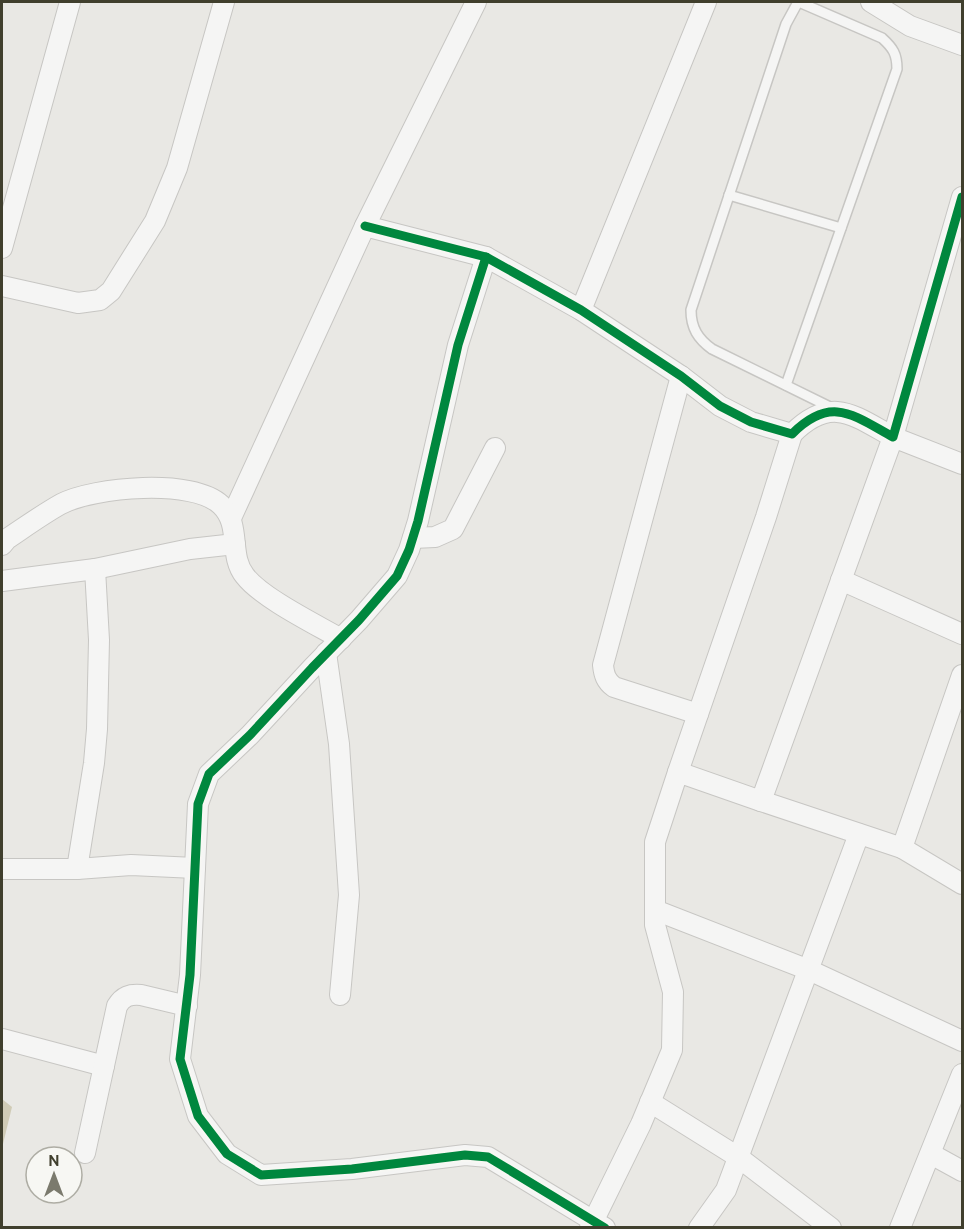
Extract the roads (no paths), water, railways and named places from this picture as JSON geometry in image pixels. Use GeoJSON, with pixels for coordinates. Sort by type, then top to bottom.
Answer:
{"type":"FeatureCollection","features":[{"type":"Feature","properties":{"kind":"street"},"geometry":{"type":"LineString","coordinates":[[2,248],[8,199],[70,2]]}},
{"type":"Feature","properties":{"kind":"street"},"geometry":{"type":"LineString","coordinates":[[2,286],[78,303],[100,300],[111,291],[155,221],[168,193],[224,2]]}},
{"type":"Feature","properties":{"kind":"street"},"geometry":{"type":"LineString","coordinates":[[231,518],[365,226],[476,2]]}},
{"type":"Feature","properties":{"kind":"street"},"geometry":{"type":"LineString","coordinates":[[581,310],[706,2]]}},
{"type":"Feature","properties":{"kind":"street"},"geometry":{"type":"LineString","coordinates":[[871,2],[910,26],[963,45]]}},
{"type":"Feature","properties":{"kind":"street"},"geometry":{"type":"LineString","coordinates":[[761,801],[893,437],[963,197]]}},
{"type":"Feature","properties":{"kind":"street"},"geometry":{"type":"LineString","coordinates":[[365,226],[486,257],[581,310],[681,376],[720,406],[751,422],[792,434]]}},
{"type":"Feature","properties":{"kind":"street"},"geometry":{"type":"LineString","coordinates":[[486,257],[458,345],[413,538],[396,576],[380,598],[250,735],[209,774],[198,804],[190,975],[180,1059],[198,1116],[227,1154],[261,1175],[352,1169],[465,1155],[488,1157],[596,1225],[672,1050],[673,992],[655,925],[655,842],[792,434],[807,420],[836,411],[854,415],[893,437],[963,464]]}},
{"type":"Feature","properties":{"kind":"street"},"geometry":{"type":"LineString","coordinates":[[681,376],[603,665],[603,675],[614,687],[698,714]]}},
{"type":"Feature","properties":{"kind":"street"},"geometry":{"type":"LineString","coordinates":[[413,538],[435,537],[453,529],[495,448]]}},
{"type":"Feature","properties":{"kind":"street"},"geometry":{"type":"LineString","coordinates":[[2,545],[63,503],[116,489],[174,488],[201,493],[220,504],[231,518],[238,567],[246,578],[262,592],[341,639]]}},
{"type":"Feature","properties":{"kind":"street"},"geometry":{"type":"LineString","coordinates":[[2,581],[95,569],[190,549],[235,544]]}},
{"type":"Feature","properties":{"kind":"street"},"geometry":{"type":"LineString","coordinates":[[77,869],[94,763],[97,729],[99,640],[95,569]]}},
{"type":"Feature","properties":{"kind":"street"},"geometry":{"type":"LineString","coordinates":[[841,580],[963,634]]}},
{"type":"Feature","properties":{"kind":"street"},"geometry":{"type":"LineString","coordinates":[[326,653],[339,744],[349,895],[340,995]]}},
{"type":"Feature","properties":{"kind":"street"},"geometry":{"type":"LineString","coordinates":[[902,848],[963,675]]}},
{"type":"Feature","properties":{"kind":"street"},"geometry":{"type":"LineString","coordinates":[[678,772],[902,848],[963,884]]}},
{"type":"Feature","properties":{"kind":"street"},"geometry":{"type":"LineString","coordinates":[[699,1227],[726,1190],[859,834]]}},
{"type":"Feature","properties":{"kind":"street"},"geometry":{"type":"LineString","coordinates":[[2,868],[77,869],[131,865],[195,868]]}},
{"type":"Feature","properties":{"kind":"street"},"geometry":{"type":"LineString","coordinates":[[655,910],[808,970],[963,1041]]}},
{"type":"Feature","properties":{"kind":"street"},"geometry":{"type":"LineString","coordinates":[[85,1153],[120,1000],[133,994],[187,1006]]}},
{"type":"Feature","properties":{"kind":"street"},"geometry":{"type":"LineString","coordinates":[[2,1039],[104,1066]]}},
{"type":"Feature","properties":{"kind":"street"},"geometry":{"type":"LineString","coordinates":[[900,1227],[963,1074]]}},
{"type":"Feature","properties":{"kind":"street"},"geometry":{"type":"LineString","coordinates":[[650,1102],[738,1157],[831,1227]]}},
{"type":"Feature","properties":{"kind":"street"},"geometry":{"type":"LineString","coordinates":[[931,1154],[963,1171]]}},
{"type":"Feature","properties":{"kind":"lane"},"geometry":{"type":"LineString","coordinates":[[786,385],[897,69],[893,48],[882,38],[798,2],[786,24],[691,310],[691,321],[702,342],[712,349],[836,411]]}},
{"type":"Feature","properties":{"kind":"lane"},"geometry":{"type":"LineString","coordinates":[[729,195],[841,228]]}}]}
